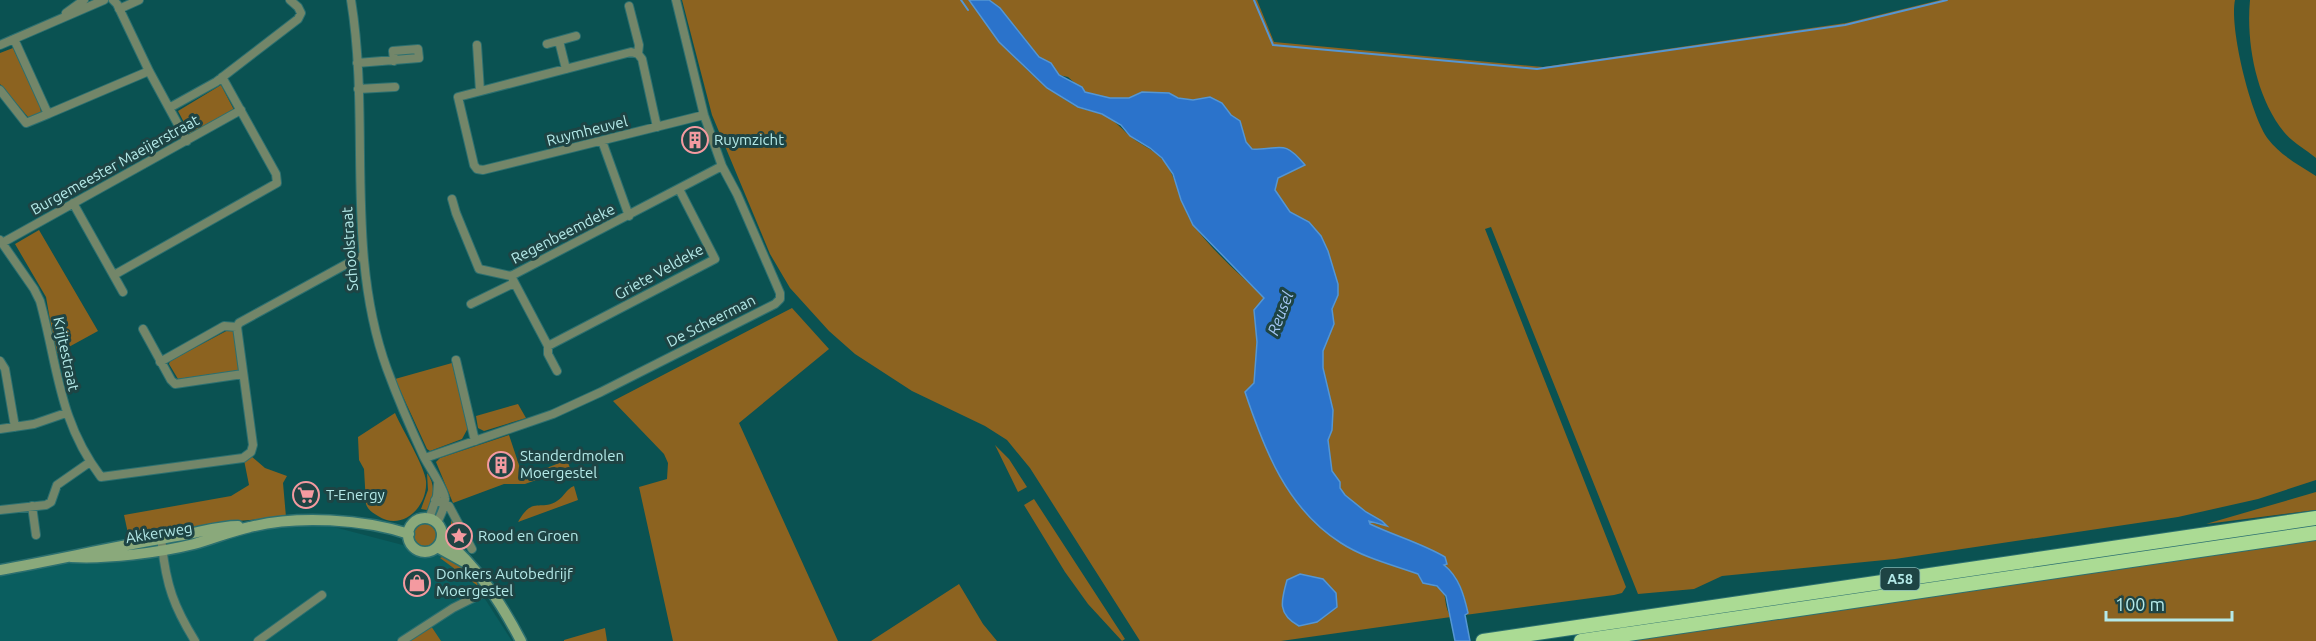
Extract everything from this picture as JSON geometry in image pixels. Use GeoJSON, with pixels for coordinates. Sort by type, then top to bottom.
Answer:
{"type":"FeatureCollection","features":[{"type":"Feature","properties":{"kind":"highway","name":"A58"},"geometry":{"type":"LineString","coordinates":[[1483,641],[2316,518]]}},
{"type":"Feature","properties":{"kind":"highway","name":"A58"},"geometry":{"type":"LineString","coordinates":[[1581,641],[2316,533]]}},
{"type":"Feature","properties":{"kind":"main road"},"geometry":{"type":"LineString","coordinates":[[440,542],[426,552],[418,550],[410,542],[411,529],[420,519],[433,521],[440,542],[472,567],[498,599],[521,641]]}},
{"type":"Feature","properties":{"kind":"main road","name":"Akkerweg"},"geometry":{"type":"LineString","coordinates":[[0,570],[71,557],[90,551],[161,543],[234,526],[250,527],[322,520],[411,529]]}},
{"type":"Feature","properties":{"kind":"street"},"geometry":{"type":"LineString","coordinates":[[52,22],[84,0]]}},
{"type":"Feature","properties":{"kind":"street"},"geometry":{"type":"LineString","coordinates":[[0,45],[105,0]]}},
{"type":"Feature","properties":{"kind":"street"},"geometry":{"type":"LineString","coordinates":[[113,0],[187,141]]}},
{"type":"Feature","properties":{"kind":"street"},"geometry":{"type":"LineString","coordinates":[[119,9],[139,0]]}},
{"type":"Feature","properties":{"kind":"street"},"geometry":{"type":"LineString","coordinates":[[169,108],[222,77],[298,19],[301,13],[290,0]]}},
{"type":"Feature","properties":{"kind":"street","name":"Schoolstraat"},"geometry":{"type":"LineString","coordinates":[[351,0],[357,63],[363,255],[372,316],[387,368],[425,458],[444,494],[445,504],[453,512],[472,549]]}},
{"type":"Feature","properties":{"kind":"street","name":"De Scheerman"},"geometry":{"type":"LineString","coordinates":[[425,458],[543,418],[602,392],[775,304],[780,299],[780,293],[754,232],[722,166],[704,116],[676,0]]}},
{"type":"Feature","properties":{"kind":"street"},"geometry":{"type":"LineString","coordinates":[[629,6],[639,45],[638,54]]}},
{"type":"Feature","properties":{"kind":"street"},"geometry":{"type":"LineString","coordinates":[[547,44],[576,36]]}},
{"type":"Feature","properties":{"kind":"street"},"geometry":{"type":"LineString","coordinates":[[14,39],[48,114]]}},
{"type":"Feature","properties":{"kind":"street"},"geometry":{"type":"LineString","coordinates":[[559,41],[566,69]]}},
{"type":"Feature","properties":{"kind":"street"},"geometry":{"type":"LineString","coordinates":[[477,45],[480,91],[631,52],[638,54],[642,59],[657,127]]}},
{"type":"Feature","properties":{"kind":"street"},"geometry":{"type":"LineString","coordinates":[[357,63],[394,61]]}},
{"type":"Feature","properties":{"kind":"street"},"geometry":{"type":"LineString","coordinates":[[0,90],[26,123],[149,71]]}},
{"type":"Feature","properties":{"kind":"street"},"geometry":{"type":"LineString","coordinates":[[114,275],[277,183],[276,174],[222,77]]}},
{"type":"Feature","properties":{"kind":"street"},"geometry":{"type":"LineString","coordinates":[[358,89],[395,87]]}},
{"type":"Feature","properties":{"kind":"street","name":"Ruymheuvel"},"geometry":{"type":"LineString","coordinates":[[480,91],[458,97],[474,165],[477,169],[483,170],[704,116]]}},
{"type":"Feature","properties":{"kind":"street","name":"Burgemeester Maeijerstraat"},"geometry":{"type":"LineString","coordinates":[[1,241],[241,110]]}},
{"type":"Feature","properties":{"kind":"street"},"geometry":{"type":"LineString","coordinates":[[602,141],[629,216]]}},
{"type":"Feature","properties":{"kind":"street","name":"Regenbeemdeke"},"geometry":{"type":"LineString","coordinates":[[471,304],[722,166]]}},
{"type":"Feature","properties":{"kind":"street","name":"Griete Veldeke"},"geometry":{"type":"LineString","coordinates":[[548,346],[715,260],[679,189]]}},
{"type":"Feature","properties":{"kind":"street","name":"Regenbeemdeke"},"geometry":{"type":"LineString","coordinates":[[452,199],[479,269],[513,279]]}},
{"type":"Feature","properties":{"kind":"street"},"geometry":{"type":"LineString","coordinates":[[74,203],[123,292]]}},
{"type":"Feature","properties":{"kind":"street","name":"Krijtestraat"},"geometry":{"type":"LineString","coordinates":[[1,241],[40,301],[52,361],[66,413],[90,462],[101,477],[243,458],[251,452],[253,445],[243,374]]}},
{"type":"Feature","properties":{"kind":"street"},"geometry":{"type":"LineString","coordinates":[[143,329],[160,362],[176,384],[243,374],[237,327],[242,320],[363,255]]}},
{"type":"Feature","properties":{"kind":"street"},"geometry":{"type":"LineString","coordinates":[[513,279],[548,346],[548,354],[557,371]]}},
{"type":"Feature","properties":{"kind":"street"},"geometry":{"type":"LineString","coordinates":[[160,362],[224,326],[237,327]]}},
{"type":"Feature","properties":{"kind":"street"},"geometry":{"type":"LineString","coordinates":[[456,360],[475,441]]}},
{"type":"Feature","properties":{"kind":"street"},"geometry":{"type":"LineString","coordinates":[[0,361],[5,369],[15,427]]}},
{"type":"Feature","properties":{"kind":"street"},"geometry":{"type":"LineString","coordinates":[[0,429],[34,424],[66,413]]}},
{"type":"Feature","properties":{"kind":"street"},"geometry":{"type":"LineString","coordinates":[[0,510],[51,502],[57,485],[90,462]]}},
{"type":"Feature","properties":{"kind":"street"},"geometry":{"type":"LineString","coordinates":[[433,521],[438,484]]}},
{"type":"Feature","properties":{"kind":"street"},"geometry":{"type":"LineString","coordinates":[[433,521],[445,504],[435,501]]}},
{"type":"Feature","properties":{"kind":"street"},"geometry":{"type":"LineString","coordinates":[[32,506],[36,535]]}},
{"type":"Feature","properties":{"kind":"street"},"geometry":{"type":"LineString","coordinates":[[161,543],[171,597],[178,614],[195,641]]}},
{"type":"Feature","properties":{"kind":"street"},"geometry":{"type":"LineString","coordinates":[[402,641],[453,608],[483,593]]}},
{"type":"Feature","properties":{"kind":"street"},"geometry":{"type":"LineString","coordinates":[[258,641],[322,595]]}},
{"type":"Feature","properties":{"kind":"shaded area"},"geometry":{"type":"Polygon","coordinates":[[[682,0],[969,0],[1016,59],[1044,84],[1075,106],[1110,119],[1160,157],[1171,173],[1194,226],[1219,254],[1265,298],[1254,310],[1257,342],[1254,383],[1245,392],[1270,456],[1292,495],[1322,529],[1341,543],[1369,557],[1418,574],[1423,583],[1433,585],[1443,591],[1451,617],[1281,641],[1140,641],[1030,468],[1007,440],[985,426],[912,391],[855,354],[829,331],[790,288],[770,254],[712,115],[682,0]]]}},
{"type":"Feature","properties":{"kind":"shaded area"},"geometry":{"type":"Polygon","coordinates":[[[989,0],[1257,0],[1274,42],[1543,67],[1846,23],[1940,0],[2235,0],[2238,50],[2261,128],[2278,150],[2316,176],[2316,480],[2258,499],[2178,517],[1895,559],[1722,576],[1694,589],[1638,594],[1491,227],[1485,229],[1626,587],[1622,593],[1614,595],[1465,615],[1468,612],[1463,592],[1453,574],[1443,565],[1445,557],[1370,524],[1368,521],[1380,525],[1382,521],[1366,512],[1345,495],[1332,471],[1327,440],[1332,430],[1333,410],[1323,368],[1323,351],[1334,324],[1332,309],[1338,295],[1338,284],[1309,222],[1290,212],[1275,190],[1278,178],[1305,165],[1286,149],[1252,149],[1246,142],[1240,121],[1231,115],[1222,103],[1210,98],[1193,100],[1178,98],[1169,93],[1142,92],[1129,98],[1110,98],[1085,92],[1068,77],[1059,75],[1051,63],[1039,57],[1000,8],[989,0]]]}},
{"type":"Feature","properties":{"kind":"shaded area"},"geometry":{"type":"Polygon","coordinates":[[[2250,0],[2316,0],[2316,158],[2284,132],[2266,103],[2252,51],[2250,0]]]}},
{"type":"Feature","properties":{"kind":"shaded area"},"geometry":{"type":"Polygon","coordinates":[[[13,48],[40,105],[41,113],[37,116],[28,117],[0,84],[0,53],[13,48]]]}},
{"type":"Feature","properties":{"kind":"shaded area"},"geometry":{"type":"Polygon","coordinates":[[[221,85],[234,110],[190,134],[178,111],[221,85]]]}},
{"type":"Feature","properties":{"kind":"shaded area"},"geometry":{"type":"Polygon","coordinates":[[[39,230],[98,331],[56,354],[46,297],[15,244],[39,230]]]}},
{"type":"Feature","properties":{"kind":"shaded area"},"geometry":{"type":"Polygon","coordinates":[[[792,308],[829,349],[739,423],[838,641],[673,641],[639,487],[667,479],[668,463],[664,454],[613,401],[792,308]]]}},
{"type":"Feature","properties":{"kind":"shaded area"},"geometry":{"type":"Polygon","coordinates":[[[232,328],[235,334],[240,370],[178,379],[169,364],[170,361],[232,328]]]}},
{"type":"Feature","properties":{"kind":"shaded area"},"geometry":{"type":"Polygon","coordinates":[[[452,363],[468,428],[462,439],[430,451],[427,449],[395,379],[452,363]]]}},
{"type":"Feature","properties":{"kind":"shaded area"},"geometry":{"type":"Polygon","coordinates":[[[518,404],[526,418],[484,431],[478,428],[476,416],[518,404]]]}},
{"type":"Feature","properties":{"kind":"shaded area"},"geometry":{"type":"Polygon","coordinates":[[[395,413],[418,458],[426,481],[423,500],[418,508],[404,519],[396,521],[378,516],[366,504],[364,469],[359,460],[358,437],[395,413]]]}},
{"type":"Feature","properties":{"kind":"shaded area"},"geometry":{"type":"Polygon","coordinates":[[[509,435],[523,477],[567,460],[570,468],[525,484],[504,484],[453,503],[436,462],[440,458],[509,435]]]}},
{"type":"Feature","properties":{"kind":"shaded area"},"geometry":{"type":"Polygon","coordinates":[[[995,445],[1009,459],[1027,487],[1018,492],[995,445]]]}},
{"type":"Feature","properties":{"kind":"shaded area"},"geometry":{"type":"Polygon","coordinates":[[[251,456],[265,468],[287,476],[283,483],[286,517],[224,522],[129,538],[124,515],[231,496],[249,485],[244,460],[251,456]]]}},
{"type":"Feature","properties":{"kind":"shaded area"},"geometry":{"type":"Polygon","coordinates":[[[427,473],[432,481],[433,491],[432,501],[427,510],[421,509],[428,490],[427,473]]]}},
{"type":"Feature","properties":{"kind":"shaded area"},"geometry":{"type":"Polygon","coordinates":[[[574,486],[578,500],[518,522],[532,506],[551,504],[574,486]]]}},
{"type":"Feature","properties":{"kind":"shaded area"},"geometry":{"type":"Polygon","coordinates":[[[2316,492],[2316,510],[2206,524],[2316,492]]]}},
{"type":"Feature","properties":{"kind":"shaded area"},"geometry":{"type":"Polygon","coordinates":[[[1034,499],[1125,639],[1122,641],[1088,604],[1065,572],[1024,505],[1034,499]]]}},
{"type":"Feature","properties":{"kind":"shaded area"},"geometry":{"type":"Polygon","coordinates":[[[452,517],[467,543],[462,546],[452,533],[452,517]]]}},
{"type":"Feature","properties":{"kind":"shaded area"},"geometry":{"type":"Polygon","coordinates":[[[311,521],[460,560],[512,641],[0,641],[0,572],[311,521]]]}},
{"type":"Feature","properties":{"kind":"shaded area"},"geometry":{"type":"Polygon","coordinates":[[[425,524],[433,527],[436,535],[433,543],[425,546],[417,543],[414,535],[417,527],[425,524]]]}},
{"type":"Feature","properties":{"kind":"shaded area"},"geometry":{"type":"Polygon","coordinates":[[[2316,539],[2316,641],[1630,641],[2251,548],[2316,539]]]}},
{"type":"Feature","properties":{"kind":"shaded area"},"geometry":{"type":"Polygon","coordinates":[[[446,555],[470,572],[478,586],[440,558],[446,555]]]}},
{"type":"Feature","properties":{"kind":"shaded area"},"geometry":{"type":"Polygon","coordinates":[[[959,584],[983,624],[997,641],[871,641],[959,584]]]}},
{"type":"Feature","properties":{"kind":"shaded area"},"geometry":{"type":"Polygon","coordinates":[[[431,626],[441,641],[406,641],[431,626]]]}},
{"type":"Feature","properties":{"kind":"shaded area"},"geometry":{"type":"Polygon","coordinates":[[[605,628],[607,641],[564,641],[564,640],[605,628]]]}},
{"type":"Feature","properties":{"kind":"water","name":"Reusel"},"geometry":{"type":"Polygon","coordinates":[[[969,0],[989,0],[1000,8],[1039,57],[1051,63],[1059,75],[1082,87],[1085,92],[1110,98],[1129,98],[1142,92],[1169,93],[1178,98],[1193,100],[1210,97],[1222,103],[1231,115],[1240,121],[1246,142],[1252,149],[1286,148],[1305,165],[1278,178],[1275,190],[1290,212],[1309,222],[1321,236],[1338,284],[1338,295],[1332,309],[1334,324],[1323,351],[1323,368],[1333,410],[1332,430],[1328,440],[1332,471],[1345,495],[1387,526],[1369,521],[1370,524],[1445,557],[1447,564],[1444,565],[1457,581],[1465,600],[1468,613],[1465,615],[1470,641],[1455,641],[1446,596],[1437,586],[1423,583],[1418,574],[1369,557],[1341,543],[1322,529],[1292,495],[1269,456],[1245,392],[1254,383],[1257,342],[1254,310],[1264,298],[1193,225],[1181,200],[1173,174],[1162,158],[1130,136],[1121,125],[1102,114],[1078,107],[1047,88],[999,42],[969,0]]]}},
{"type":"Feature","properties":{"kind":"water"},"geometry":{"type":"Polygon","coordinates":[[[1300,574],[1323,579],[1336,593],[1337,607],[1317,622],[1299,626],[1287,617],[1282,601],[1287,580],[1300,574]]]}},
{"type":"Feature","properties":{"kind":"waterway"},"geometry":{"type":"LineString","coordinates":[[961,0],[968,10]]}},
{"type":"Feature","properties":{"kind":"waterway"},"geometry":{"type":"LineString","coordinates":[[1254,0],[1273,45],[1537,69],[1845,25],[1947,0]]}},
{"type":"Feature","properties":{"kind":"place","name":"Ruymzicht"},"geometry":{"type":"Point","coordinates":[695,140]}},
{"type":"Feature","properties":{"kind":"place","name":"Standerdmolen Moergestel"},"geometry":{"type":"Point","coordinates":[501,465]}},
{"type":"Feature","properties":{"kind":"place","name":"T-Energy"},"geometry":{"type":"Point","coordinates":[306,495]}},
{"type":"Feature","properties":{"kind":"place","name":"Rood en Groen"},"geometry":{"type":"Point","coordinates":[459,536]}},
{"type":"Feature","properties":{"kind":"place","name":"Donkers Autobedrijf Moergestel"},"geometry":{"type":"Point","coordinates":[417,583]}}]}
